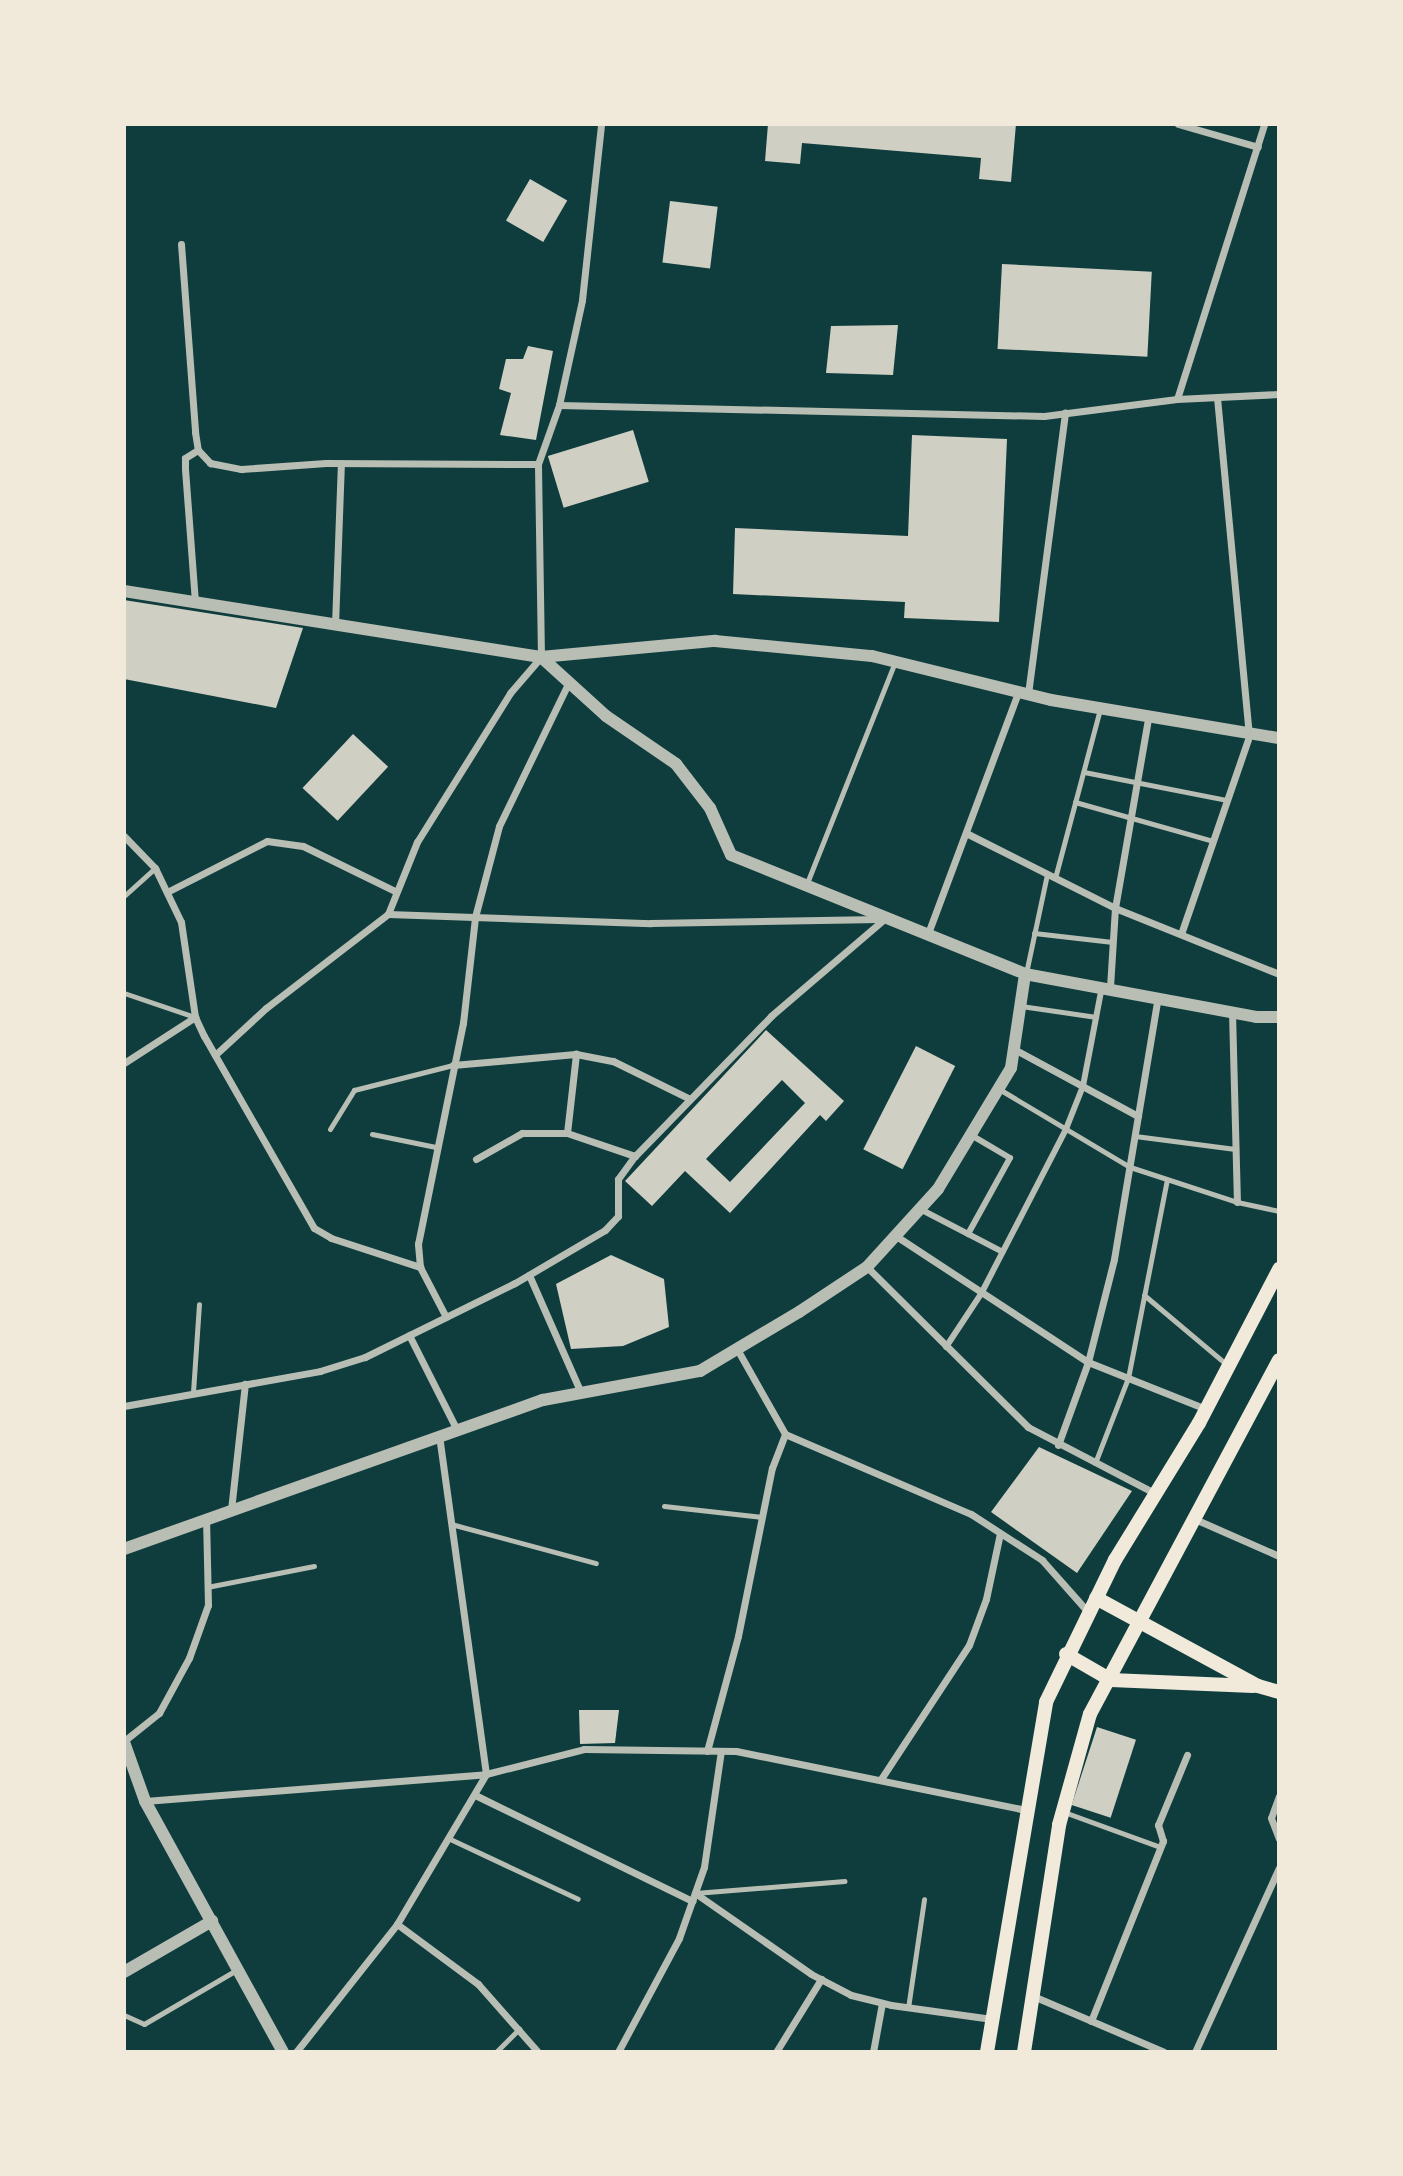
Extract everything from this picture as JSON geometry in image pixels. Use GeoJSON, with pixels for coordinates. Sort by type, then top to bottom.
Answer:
{"type":"FeatureCollection","features":[{"type":"Feature","properties":{"kind":"main road"},"geometry":{"type":"LineString","coordinates":[[987,2052],[1046,1702],[1066,1654],[1088,1612],[1206,1409],[1279,1269]]}},
{"type":"Feature","properties":{"kind":"main road"},"geometry":{"type":"LineString","coordinates":[[1024,2052],[1062,1811],[1090,1714],[1143,1622],[1279,1360]]}},
{"type":"Feature","properties":{"kind":"main road"},"geometry":{"type":"LineString","coordinates":[[1096,1598],[1258,1686],[1279,1692]]}},
{"type":"Feature","properties":{"kind":"main road"},"geometry":{"type":"LineString","coordinates":[[1066,1654],[1111,1680],[1258,1686]]}},
{"type":"Feature","properties":{"kind":"street"},"geometry":{"type":"LineString","coordinates":[[215,1055],[266,1008],[388,914],[424,830],[510,693],[541,657],[538,464],[559,405],[582,300],[601,124]]}},
{"type":"Feature","properties":{"kind":"street"},"geometry":{"type":"LineString","coordinates":[[1178,124],[1258,147]]}},
{"type":"Feature","properties":{"kind":"street"},"geometry":{"type":"LineString","coordinates":[[1177,400],[1264,124]]}},
{"type":"Feature","properties":{"kind":"street"},"geometry":{"type":"LineString","coordinates":[[181,244],[198,450],[211,463],[241,469],[341,463],[538,464]]}},
{"type":"Feature","properties":{"kind":"street"},"geometry":{"type":"LineString","coordinates":[[559,405],[1044,416],[1065,411],[1177,400],[1279,394]]}},
{"type":"Feature","properties":{"kind":"street"},"geometry":{"type":"LineString","coordinates":[[1181,934],[1249,736],[1217,398]]}},
{"type":"Feature","properties":{"kind":"street"},"geometry":{"type":"LineString","coordinates":[[927,936],[1023,693],[1065,411]]}},
{"type":"Feature","properties":{"kind":"street"},"geometry":{"type":"LineString","coordinates":[[195,603],[185,458],[198,450]]}},
{"type":"Feature","properties":{"kind":"street"},"geometry":{"type":"LineString","coordinates":[[335,625],[341,463]]}},
{"type":"Feature","properties":{"kind":"street"},"geometry":{"type":"LineString","coordinates":[[124,591],[541,657],[715,641],[895,662],[1100,709],[1249,736],[1279,738]]}},
{"type":"Feature","properties":{"kind":"street"},"geometry":{"type":"LineString","coordinates":[[541,657],[606,716],[676,764],[710,808],[730,855],[1025,974],[1232,1012],[1279,1017]]}},
{"type":"Feature","properties":{"kind":"street"},"geometry":{"type":"LineString","coordinates":[[446,1317],[420,1267],[418,1244],[453,1065],[475,917],[499,825],[569,682]]}},
{"type":"Feature","properties":{"kind":"street"},"geometry":{"type":"LineString","coordinates":[[946,1347],[981,1294],[1066,1129],[1083,1086],[1096,1017],[1106,987],[1115,908],[1148,718]]}},
{"type":"Feature","properties":{"kind":"street"},"geometry":{"type":"LineString","coordinates":[[968,834],[1115,908],[1279,974]]}},
{"type":"Feature","properties":{"kind":"street"},"geometry":{"type":"LineString","coordinates":[[124,836],[155,868],[181,922],[195,1017],[314,1228],[331,1238],[420,1267]]}},
{"type":"Feature","properties":{"kind":"street"},"geometry":{"type":"LineString","coordinates":[[167,892],[267,841],[303,846],[396,891]]}},
{"type":"Feature","properties":{"kind":"street"},"geometry":{"type":"LineString","coordinates":[[388,914],[651,923],[884,919]]}},
{"type":"Feature","properties":{"kind":"street"},"geometry":{"type":"LineString","coordinates":[[124,1406],[320,1371],[365,1357],[529,1275],[605,1230],[618,1216],[618,1179],[635,1156],[688,1098],[771,1016],[884,919]]}},
{"type":"Feature","properties":{"kind":"street"},"geometry":{"type":"LineString","coordinates":[[124,1549],[543,1400],[700,1371],[867,1267],[938,1189],[1011,1068],[1025,974]]}},
{"type":"Feature","properties":{"kind":"street"},"geometry":{"type":"LineString","coordinates":[[1058,1445],[1088,1362],[1114,1259],[1158,997]]}},
{"type":"Feature","properties":{"kind":"street"},"geometry":{"type":"LineString","coordinates":[[1232,1012],[1237,1202]]}},
{"type":"Feature","properties":{"kind":"street"},"geometry":{"type":"LineString","coordinates":[[124,1063],[195,1017]]}},
{"type":"Feature","properties":{"kind":"street"},"geometry":{"type":"LineString","coordinates":[[1014,1049],[1138,1116]]}},
{"type":"Feature","properties":{"kind":"street"},"geometry":{"type":"LineString","coordinates":[[453,1065],[576,1054],[613,1061],[688,1098]]}},
{"type":"Feature","properties":{"kind":"street"},"geometry":{"type":"LineString","coordinates":[[566,1133],[576,1054]]}},
{"type":"Feature","properties":{"kind":"street"},"geometry":{"type":"LineString","coordinates":[[476,1159],[522,1133],[566,1133],[635,1156]]}},
{"type":"Feature","properties":{"kind":"street"},"geometry":{"type":"LineString","coordinates":[[968,1234],[1010,1158],[971,1135]]}},
{"type":"Feature","properties":{"kind":"street"},"geometry":{"type":"LineString","coordinates":[[920,1209],[1003,1252]]}},
{"type":"Feature","properties":{"kind":"street"},"geometry":{"type":"LineString","coordinates":[[896,1236],[1088,1362],[1206,1409]]}},
{"type":"Feature","properties":{"kind":"street"},"geometry":{"type":"LineString","coordinates":[[867,1267],[1028,1427],[1156,1494]]}},
{"type":"Feature","properties":{"kind":"street"},"geometry":{"type":"LineString","coordinates":[[529,1275],[581,1393]]}},
{"type":"Feature","properties":{"kind":"street"},"geometry":{"type":"LineString","coordinates":[[409,1335],[457,1430]]}},
{"type":"Feature","properties":{"kind":"street"},"geometry":{"type":"LineString","coordinates":[[737,1349],[785,1434],[971,1514],[1042,1560],[1088,1612]]}},
{"type":"Feature","properties":{"kind":"street"},"geometry":{"type":"LineString","coordinates":[[231,1510],[245,1384]]}},
{"type":"Feature","properties":{"kind":"street"},"geometry":{"type":"LineString","coordinates":[[707,1751],[738,1636],[762,1517],[785,1434]]}},
{"type":"Feature","properties":{"kind":"street"},"geometry":{"type":"LineString","coordinates":[[296,2052],[397,1924],[450,1839],[486,1774],[439,1436]]}},
{"type":"Feature","properties":{"kind":"street"},"geometry":{"type":"LineString","coordinates":[[206,1519],[208,1605],[189,1658],[159,1713],[124,1741],[145,1801],[284,2052]]}},
{"type":"Feature","properties":{"kind":"street"},"geometry":{"type":"LineString","coordinates":[[1197,1520],[1279,1556]]}},
{"type":"Feature","properties":{"kind":"street"},"geometry":{"type":"LineString","coordinates":[[881,1779],[969,1645],[986,1599],[1000,1533]]}},
{"type":"Feature","properties":{"kind":"street"},"geometry":{"type":"LineString","coordinates":[[145,1801],[486,1774],[584,1749],[721,1751],[881,1779],[1026,1810]]}},
{"type":"Feature","properties":{"kind":"street"},"geometry":{"type":"LineString","coordinates":[[618,2052],[679,1938],[704,1867],[721,1751]]}},
{"type":"Feature","properties":{"kind":"street"},"geometry":{"type":"LineString","coordinates":[[1091,2021],[1163,1841],[1157,1825],[1187,1755]]}},
{"type":"Feature","properties":{"kind":"street"},"geometry":{"type":"LineString","coordinates":[[475,1795],[693,1897],[821,1979],[851,1995],[908,2008],[992,2019]]}},
{"type":"Feature","properties":{"kind":"street"},"geometry":{"type":"LineString","coordinates":[[1279,1796],[1270,1818],[1279,1839]]}},
{"type":"Feature","properties":{"kind":"street"},"geometry":{"type":"LineString","coordinates":[[1195,2052],[1279,1868]]}},
{"type":"Feature","properties":{"kind":"street"},"geometry":{"type":"LineString","coordinates":[[124,1972],[212,1921]]}},
{"type":"Feature","properties":{"kind":"street"},"geometry":{"type":"LineString","coordinates":[[397,1924],[478,1984],[538,2052]]}},
{"type":"Feature","properties":{"kind":"street"},"geometry":{"type":"LineString","coordinates":[[776,2052],[821,1979]]}},
{"type":"Feature","properties":{"kind":"street"},"geometry":{"type":"LineString","coordinates":[[1033,1996],[1164,2052]]}},
{"type":"Feature","properties":{"kind":"street"},"geometry":{"type":"LineString","coordinates":[[873,2052],[882,2003]]}},
{"type":"Feature","properties":{"kind":"lane"},"geometry":{"type":"LineString","coordinates":[[806,886],[895,662]]}},
{"type":"Feature","properties":{"kind":"lane"},"geometry":{"type":"LineString","coordinates":[[1055,878],[1100,709]]}},
{"type":"Feature","properties":{"kind":"lane"},"geometry":{"type":"LineString","coordinates":[[1084,772],[1227,800]]}},
{"type":"Feature","properties":{"kind":"lane"},"geometry":{"type":"LineString","coordinates":[[1076,802],[1213,841]]}},
{"type":"Feature","properties":{"kind":"lane"},"geometry":{"type":"LineString","coordinates":[[124,896],[155,868]]}},
{"type":"Feature","properties":{"kind":"lane"},"geometry":{"type":"LineString","coordinates":[[1025,974],[1047,874]]}},
{"type":"Feature","properties":{"kind":"lane"},"geometry":{"type":"LineString","coordinates":[[1034,933],[1112,942]]}},
{"type":"Feature","properties":{"kind":"lane"},"geometry":{"type":"LineString","coordinates":[[124,993],[195,1017]]}},
{"type":"Feature","properties":{"kind":"lane"},"geometry":{"type":"LineString","coordinates":[[1021,1006],[1096,1017]]}},
{"type":"Feature","properties":{"kind":"lane"},"geometry":{"type":"LineString","coordinates":[[330,1129],[354,1090],[453,1065]]}},
{"type":"Feature","properties":{"kind":"lane"},"geometry":{"type":"LineString","coordinates":[[999,1089],[1130,1167],[1237,1202],[1279,1211]]}},
{"type":"Feature","properties":{"kind":"lane"},"geometry":{"type":"LineString","coordinates":[[372,1134],[436,1147]]}},
{"type":"Feature","properties":{"kind":"lane"},"geometry":{"type":"LineString","coordinates":[[1135,1136],[1235,1149]]}},
{"type":"Feature","properties":{"kind":"lane"},"geometry":{"type":"LineString","coordinates":[[1095,1463],[1128,1378],[1167,1180]]}},
{"type":"Feature","properties":{"kind":"lane"},"geometry":{"type":"LineString","coordinates":[[1144,1295],[1229,1366]]}},
{"type":"Feature","properties":{"kind":"lane"},"geometry":{"type":"LineString","coordinates":[[193,1392],[199,1304]]}},
{"type":"Feature","properties":{"kind":"lane"},"geometry":{"type":"LineString","coordinates":[[664,1506],[762,1517]]}},
{"type":"Feature","properties":{"kind":"lane"},"geometry":{"type":"LineString","coordinates":[[452,1524],[596,1563]]}},
{"type":"Feature","properties":{"kind":"lane"},"geometry":{"type":"LineString","coordinates":[[207,1587],[314,1566]]}},
{"type":"Feature","properties":{"kind":"lane"},"geometry":{"type":"LineString","coordinates":[[1062,1811],[1160,1847]]}},
{"type":"Feature","properties":{"kind":"lane"},"geometry":{"type":"LineString","coordinates":[[450,1839],[578,1899]]}},
{"type":"Feature","properties":{"kind":"lane"},"geometry":{"type":"LineString","coordinates":[[693,1897],[845,1881]]}},
{"type":"Feature","properties":{"kind":"lane"},"geometry":{"type":"LineString","coordinates":[[908,2008],[924,1899]]}},
{"type":"Feature","properties":{"kind":"lane"},"geometry":{"type":"LineString","coordinates":[[124,2015],[144,2024],[239,1969]]}},
{"type":"Feature","properties":{"kind":"lane"},"geometry":{"type":"LineString","coordinates":[[496,2052],[519,2029]]}},
{"type":"Feature","properties":{"kind":"building"},"geometry":{"type":"Polygon","coordinates":[[[768,124],[1016,124],[1011,182],[979,179],[981,158],[802,143],[800,164],[765,161],[768,124]]]}},
{"type":"Feature","properties":{"kind":"building"},"geometry":{"type":"Polygon","coordinates":[[[530,179],[567,200],[543,242],[506,221],[530,179]]]}},
{"type":"Feature","properties":{"kind":"building"},"geometry":{"type":"Polygon","coordinates":[[[670,201],[718,207],[710,268],[662,263],[670,201]]]}},
{"type":"Feature","properties":{"kind":"building"},"geometry":{"type":"Polygon","coordinates":[[[1002,264],[1152,272],[1147,357],[998,349],[1002,264]]]}},
{"type":"Feature","properties":{"kind":"building"},"geometry":{"type":"Polygon","coordinates":[[[898,325],[893,375],[826,373],[831,326],[898,325]]]}},
{"type":"Feature","properties":{"kind":"building"},"geometry":{"type":"Polygon","coordinates":[[[528,346],[553,351],[536,440],[500,435],[511,393],[499,389],[506,359],[523,359],[528,346]]]}},
{"type":"Feature","properties":{"kind":"building"},"geometry":{"type":"Polygon","coordinates":[[[633,430],[649,482],[564,508],[548,456],[633,430]]]}},
{"type":"Feature","properties":{"kind":"building"},"geometry":{"type":"Polygon","coordinates":[[[912,435],[1007,439],[999,622],[904,618],[905,602],[733,594],[735,528],[908,536],[912,435]]]}},
{"type":"Feature","properties":{"kind":"building"},"geometry":{"type":"Polygon","coordinates":[[[124,600],[303,628],[276,708],[124,679],[124,600]]]}},
{"type":"Feature","properties":{"kind":"building"},"geometry":{"type":"Polygon","coordinates":[[[353,734],[388,767],[338,821],[303,788],[353,734]]]}},
{"type":"Feature","properties":{"kind":"building"},"geometry":{"type":"Polygon","coordinates":[[[766,1030],[844,1101],[826,1121],[820,1115],[730,1213],[685,1171],[652,1206],[625,1181],[766,1030]],[[782,1080],[706,1159],[730,1182],[805,1103],[782,1080]]]}},
{"type":"Feature","properties":{"kind":"building"},"geometry":{"type":"Polygon","coordinates":[[[916,1046],[955,1066],[903,1169],[863,1149],[916,1046]]]}},
{"type":"Feature","properties":{"kind":"building"},"geometry":{"type":"Polygon","coordinates":[[[611,1255],[664,1279],[669,1327],[623,1346],[571,1349],[556,1284],[611,1255]]]}},
{"type":"Feature","properties":{"kind":"building"},"geometry":{"type":"Polygon","coordinates":[[[1039,1447],[1132,1491],[1077,1573],[991,1512],[1039,1447]]]}},
{"type":"Feature","properties":{"kind":"building"},"geometry":{"type":"Polygon","coordinates":[[[579,1710],[619,1710],[615,1743],[580,1744],[579,1710]]]}},
{"type":"Feature","properties":{"kind":"building"},"geometry":{"type":"Polygon","coordinates":[[[1097,1727],[1136,1740],[1111,1818],[1072,1805],[1097,1727]]]}}]}
